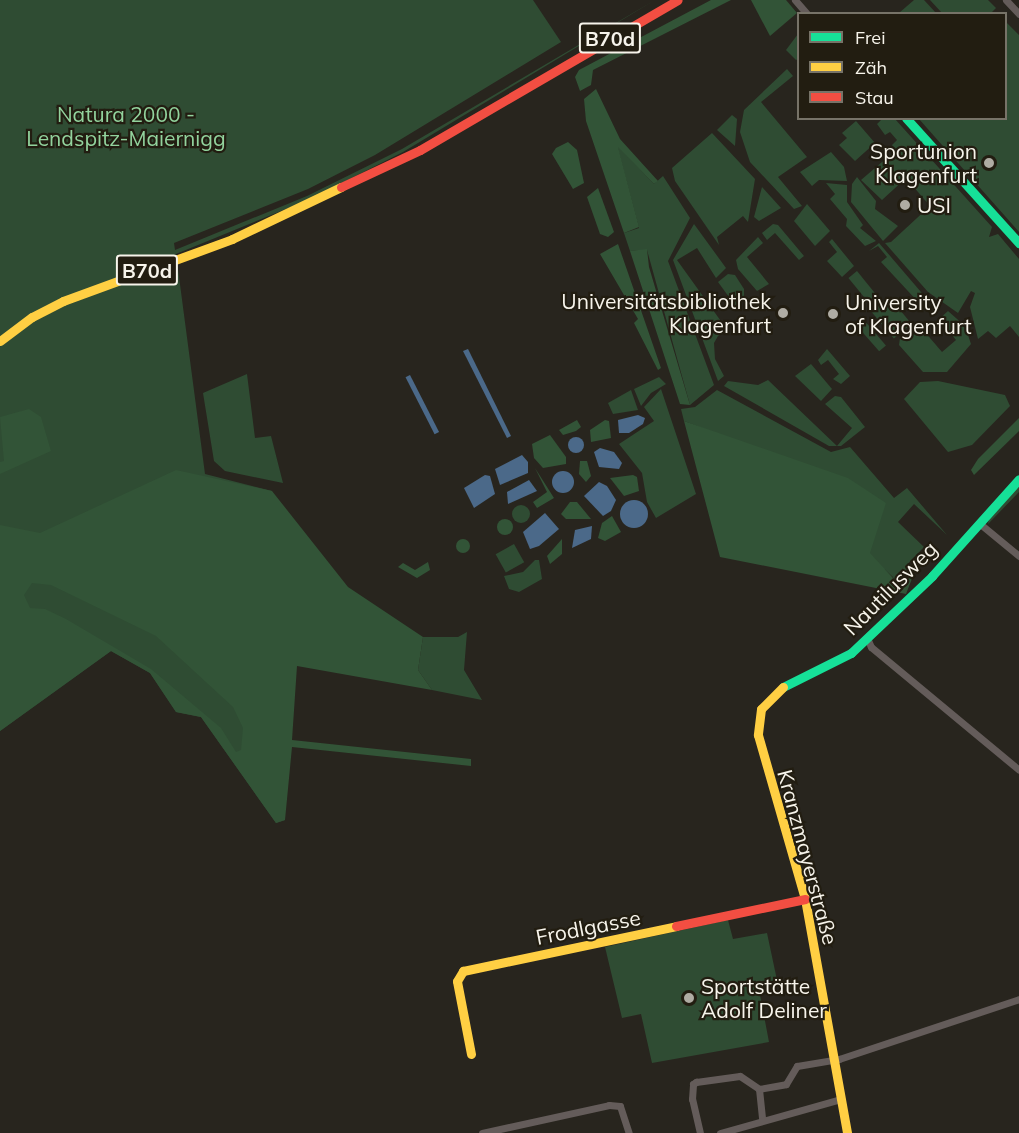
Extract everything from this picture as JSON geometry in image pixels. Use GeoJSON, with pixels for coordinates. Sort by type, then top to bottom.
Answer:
{"type":"FeatureCollection","features":[{"type":"Feature","properties":{"kind":"street","name":"B70d"},"geometry":{"type":"LineString","coordinates":[[0,341],[32,317],[63,301],[232,239],[420,150],[678,0]]}},
{"type":"Feature","properties":{"kind":"street"},"geometry":{"type":"LineString","coordinates":[[795,0],[805,12]]}},
{"type":"Feature","properties":{"kind":"street"},"geometry":{"type":"LineString","coordinates":[[1006,0],[1019,14]]}},
{"type":"Feature","properties":{"kind":"street"},"geometry":{"type":"LineString","coordinates":[[908,120],[1019,243]]}},
{"type":"Feature","properties":{"kind":"street","name":"Nautilusweg"},"geometry":{"type":"LineString","coordinates":[[769,699],[784,686],[833,664],[867,638],[932,576],[1019,479]]}},
{"type":"Feature","properties":{"kind":"street"},"geometry":{"type":"LineString","coordinates":[[979,522],[1019,556]]}},
{"type":"Feature","properties":{"kind":"street"},"geometry":{"type":"LineString","coordinates":[[867,638],[871,648],[1019,770]]}},
{"type":"Feature","properties":{"kind":"street","name":"Kranzmayerstraße"},"geometry":{"type":"LineString","coordinates":[[769,699],[761,709],[758,735],[805,899],[831,1059],[847,1133]]}},
{"type":"Feature","properties":{"kind":"street","name":"Frodlgasse"},"geometry":{"type":"LineString","coordinates":[[471,1054],[457,981],[463,971],[805,899]]}},
{"type":"Feature","properties":{"kind":"street"},"geometry":{"type":"LineString","coordinates":[[700,1133],[693,1084],[740,1076],[759,1089],[786,1084],[797,1066],[831,1059],[1019,999]]}},
{"type":"Feature","properties":{"kind":"street"},"geometry":{"type":"LineString","coordinates":[[759,1089],[762,1120]]}},
{"type":"Feature","properties":{"kind":"street"},"geometry":{"type":"LineString","coordinates":[[720,1133],[840,1100]]}},
{"type":"Feature","properties":{"kind":"street"},"geometry":{"type":"LineString","coordinates":[[482,1133],[609,1105],[620,1106],[628,1133]]}},
{"type":"Feature","properties":{"kind":"green space","name":"Natura 2000 - Lendspitz-Maiernigg"},"geometry":{"type":"Polygon","coordinates":[[[0,0],[533,0],[561,42],[375,155],[308,189],[174,243],[175,250],[307,196],[402,149],[655,0],[403,152],[308,200],[176,254],[205,474],[272,491],[285,820],[276,823],[201,717],[176,712],[150,673],[111,651],[0,731],[0,0]]]}},
{"type":"Feature","properties":{"kind":"green space"},"geometry":{"type":"Polygon","coordinates":[[[711,0],[731,0],[593,70],[591,85],[580,91],[575,77],[579,70],[711,0]]]}},
{"type":"Feature","properties":{"kind":"green space"},"geometry":{"type":"Polygon","coordinates":[[[751,0],[786,0],[797,13],[770,36],[751,0]]]}},
{"type":"Feature","properties":{"kind":"green space"},"geometry":{"type":"Polygon","coordinates":[[[914,0],[924,0],[935,12],[900,12],[914,0]]]}},
{"type":"Feature","properties":{"kind":"green space"},"geometry":{"type":"Polygon","coordinates":[[[930,0],[988,0],[996,8],[992,12],[941,12],[930,0]]]}},
{"type":"Feature","properties":{"kind":"green space","name":"Sportunion Klagenfurt"},"geometry":{"type":"Polygon","coordinates":[[[1007,23],[1019,35],[1019,232],[920,120],[1007,120],[1007,23]]]}},
{"type":"Feature","properties":{"kind":"green space"},"geometry":{"type":"Polygon","coordinates":[[[797,35],[797,60],[786,50],[797,35]]]}},
{"type":"Feature","properties":{"kind":"green space"},"geometry":{"type":"Polygon","coordinates":[[[787,69],[793,76],[761,102],[807,157],[778,177],[802,206],[794,209],[750,162],[740,132],[744,110],[787,69]]]}},
{"type":"Feature","properties":{"kind":"green space"},"geometry":{"type":"Polygon","coordinates":[[[596,89],[620,139],[658,181],[654,184],[618,147],[639,227],[624,233],[586,121],[584,99],[596,89]]]}},
{"type":"Feature","properties":{"kind":"green space"},"geometry":{"type":"Polygon","coordinates":[[[732,115],[737,119],[735,146],[717,130],[732,115]]]}},
{"type":"Feature","properties":{"kind":"green space"},"geometry":{"type":"Polygon","coordinates":[[[881,120],[896,120],[992,227],[989,237],[998,234],[1019,259],[1019,337],[1010,326],[996,338],[988,331],[978,339],[970,307],[975,293],[971,291],[958,313],[928,292],[885,243],[891,242],[930,206],[906,178],[882,200],[861,180],[896,150],[892,145],[897,140],[890,132],[885,135],[877,124],[881,120]]]}},
{"type":"Feature","properties":{"kind":"green space"},"geometry":{"type":"Polygon","coordinates":[[[856,121],[875,143],[855,161],[839,145],[847,138],[842,133],[856,121]]]}},
{"type":"Feature","properties":{"kind":"green space"},"geometry":{"type":"Polygon","coordinates":[[[712,133],[755,179],[748,222],[743,216],[717,237],[719,245],[675,181],[672,168],[712,133]]]}},
{"type":"Feature","properties":{"kind":"green space"},"geometry":{"type":"Polygon","coordinates":[[[568,142],[577,150],[584,183],[573,189],[552,154],[556,148],[568,142]]]}},
{"type":"Feature","properties":{"kind":"green space"},"geometry":{"type":"Polygon","coordinates":[[[617,145],[654,184],[663,176],[690,218],[668,261],[714,385],[690,405],[647,250],[630,251],[624,233],[639,228],[617,145]]]}},
{"type":"Feature","properties":{"kind":"green space"},"geometry":{"type":"Polygon","coordinates":[[[831,152],[844,167],[847,181],[819,180],[812,186],[800,172],[831,152]]]}},
{"type":"Feature","properties":{"kind":"green space"},"geometry":{"type":"Polygon","coordinates":[[[857,177],[876,201],[875,209],[898,226],[883,241],[851,202],[852,184],[857,177]]]}},
{"type":"Feature","properties":{"kind":"green space"},"geometry":{"type":"Polygon","coordinates":[[[826,183],[847,185],[847,202],[863,225],[860,228],[876,241],[865,246],[846,226],[847,219],[830,199],[835,194],[826,183]]]}},
{"type":"Feature","properties":{"kind":"green space"},"geometry":{"type":"Polygon","coordinates":[[[762,187],[781,208],[759,221],[754,217],[762,187]]]}},
{"type":"Feature","properties":{"kind":"green space"},"geometry":{"type":"Polygon","coordinates":[[[598,188],[614,232],[608,237],[600,234],[587,197],[598,188]]]}},
{"type":"Feature","properties":{"kind":"green space"},"geometry":{"type":"Polygon","coordinates":[[[807,204],[830,231],[815,246],[794,221],[807,204]]]}},
{"type":"Feature","properties":{"kind":"green space"},"geometry":{"type":"Polygon","coordinates":[[[694,224],[726,268],[716,278],[697,248],[677,260],[728,331],[718,336],[714,343],[715,359],[724,376],[718,381],[673,260],[694,224]]]}},
{"type":"Feature","properties":{"kind":"green space"},"geometry":{"type":"Polygon","coordinates":[[[773,224],[778,225],[804,256],[799,260],[775,233],[767,240],[762,233],[773,224]]]}},
{"type":"Feature","properties":{"kind":"green space"},"geometry":{"type":"Polygon","coordinates":[[[758,237],[763,243],[747,257],[769,284],[757,291],[738,269],[736,260],[758,237]]]}},
{"type":"Feature","properties":{"kind":"green space"},"geometry":{"type":"Polygon","coordinates":[[[832,239],[854,266],[842,277],[827,261],[837,252],[829,242],[832,239]]]}},
{"type":"Feature","properties":{"kind":"green space"},"geometry":{"type":"Polygon","coordinates":[[[879,243],[927,299],[920,304],[881,262],[887,257],[878,246],[869,251],[879,243]]]}},
{"type":"Feature","properties":{"kind":"green space"},"geometry":{"type":"Polygon","coordinates":[[[618,244],[661,368],[658,370],[634,323],[638,319],[600,254],[618,244]]]}},
{"type":"Feature","properties":{"kind":"green space"},"geometry":{"type":"Polygon","coordinates":[[[647,249],[649,267],[690,405],[680,404],[630,251],[647,249]]]}},
{"type":"Feature","properties":{"kind":"green space"},"geometry":{"type":"Polygon","coordinates":[[[857,271],[879,298],[870,305],[848,278],[857,271]]]}},
{"type":"Feature","properties":{"kind":"green space"},"geometry":{"type":"Polygon","coordinates":[[[728,274],[735,275],[744,289],[744,299],[737,308],[718,282],[728,274]]]}},
{"type":"Feature","properties":{"kind":"green space"},"geometry":{"type":"Polygon","coordinates":[[[889,297],[911,324],[894,339],[871,312],[889,297]]]}},
{"type":"Feature","properties":{"kind":"green space"},"geometry":{"type":"Polygon","coordinates":[[[948,311],[965,326],[971,344],[947,372],[923,372],[899,345],[900,338],[918,324],[942,352],[956,340],[939,319],[948,311]]]}},
{"type":"Feature","properties":{"kind":"green space"},"geometry":{"type":"Polygon","coordinates":[[[863,319],[886,345],[879,351],[856,325],[863,319]]]}},
{"type":"Feature","properties":{"kind":"green space"},"geometry":{"type":"Polygon","coordinates":[[[827,349],[850,376],[841,384],[833,379],[839,374],[828,360],[821,365],[818,360],[827,349]]]}},
{"type":"Feature","properties":{"kind":"green space"},"geometry":{"type":"Polygon","coordinates":[[[811,364],[832,389],[821,401],[795,376],[811,364]]]}},
{"type":"Feature","properties":{"kind":"green space"},"geometry":{"type":"Polygon","coordinates":[[[247,374],[255,438],[271,436],[283,483],[225,471],[214,461],[203,393],[247,374]]]}},
{"type":"Feature","properties":{"kind":"green space"},"geometry":{"type":"Polygon","coordinates":[[[659,377],[666,384],[651,393],[641,406],[634,389],[659,377]]]}},
{"type":"Feature","properties":{"kind":"green space"},"geometry":{"type":"Polygon","coordinates":[[[768,380],[837,446],[829,446],[724,386],[728,381],[758,385],[768,380]]]}},
{"type":"Feature","properties":{"kind":"green space"},"geometry":{"type":"Polygon","coordinates":[[[938,381],[1005,395],[1010,406],[972,445],[948,452],[904,399],[920,382],[938,381]]]}},
{"type":"Feature","properties":{"kind":"green space"},"geometry":{"type":"Polygon","coordinates":[[[661,389],[696,494],[656,518],[647,502],[642,473],[619,444],[654,421],[644,407],[661,389]]]}},
{"type":"Feature","properties":{"kind":"green space"},"geometry":{"type":"Polygon","coordinates":[[[631,390],[638,410],[613,414],[608,403],[631,390]]]}},
{"type":"Feature","properties":{"kind":"green space"},"geometry":{"type":"Polygon","coordinates":[[[717,390],[831,452],[850,447],[894,498],[907,488],[947,535],[914,504],[898,522],[924,547],[894,578],[752,447],[684,421],[681,409],[695,407],[717,390]]]}},
{"type":"Feature","properties":{"kind":"green space"},"geometry":{"type":"Polygon","coordinates":[[[835,396],[841,397],[865,427],[841,446],[837,446],[852,428],[825,404],[835,396]]]}},
{"type":"Feature","properties":{"kind":"green space"},"geometry":{"type":"Polygon","coordinates":[[[29,409],[41,417],[51,451],[0,474],[0,462],[4,461],[0,417],[29,409]]]}},
{"type":"Feature","properties":{"kind":"green space"},"geometry":{"type":"Polygon","coordinates":[[[1019,418],[1019,431],[974,475],[971,470],[978,459],[1019,418]]]}},
{"type":"Feature","properties":{"kind":"green space"},"geometry":{"type":"Polygon","coordinates":[[[577,420],[581,427],[576,431],[563,435],[559,430],[577,420]]]}},
{"type":"Feature","properties":{"kind":"green space"},"geometry":{"type":"Polygon","coordinates":[[[605,420],[609,421],[611,438],[591,442],[590,430],[605,420]]]}},
{"type":"Feature","properties":{"kind":"green space"},"geometry":{"type":"Polygon","coordinates":[[[684,421],[848,478],[886,503],[870,553],[893,578],[906,565],[913,576],[906,594],[720,557],[684,421]]]}},
{"type":"Feature","properties":{"kind":"green space"},"geometry":{"type":"Polygon","coordinates":[[[550,435],[566,457],[566,464],[543,468],[534,458],[532,444],[550,435]]]}},
{"type":"Feature","properties":{"kind":"green space"},"geometry":{"type":"Polygon","coordinates":[[[580,461],[587,461],[591,476],[586,482],[579,474],[580,461]]]}},
{"type":"Feature","properties":{"kind":"green space"},"geometry":{"type":"Polygon","coordinates":[[[535,468],[554,498],[537,508],[533,502],[547,492],[535,468]]]}},
{"type":"Feature","properties":{"kind":"green space"},"geometry":{"type":"Polygon","coordinates":[[[176,470],[272,491],[348,587],[423,637],[418,670],[432,690],[297,666],[292,740],[471,759],[471,766],[292,747],[285,820],[276,823],[201,717],[176,712],[150,673],[111,651],[0,731],[0,525],[40,533],[176,470]],[[32,583],[24,595],[30,608],[45,609],[66,619],[151,669],[221,728],[236,752],[241,750],[243,728],[233,707],[156,636],[51,585],[32,583]]]}},
{"type":"Feature","properties":{"kind":"green space"},"geometry":{"type":"Polygon","coordinates":[[[633,475],[637,477],[639,491],[624,496],[610,478],[633,475]]]}},
{"type":"Feature","properties":{"kind":"green space"},"geometry":{"type":"Polygon","coordinates":[[[1019,486],[1019,492],[988,524],[989,519],[1019,486]]]}},
{"type":"Feature","properties":{"kind":"green space"},"geometry":{"type":"Polygon","coordinates":[[[570,502],[577,502],[591,519],[566,519],[561,514],[570,502]]]}},
{"type":"Feature","properties":{"kind":"green space"},"geometry":{"type":"Polygon","coordinates":[[[521,505],[527,508],[530,514],[527,520],[521,523],[515,520],[512,514],[515,508],[521,505]]]}},
{"type":"Feature","properties":{"kind":"green space"},"geometry":{"type":"Polygon","coordinates":[[[612,516],[621,532],[605,541],[598,538],[602,523],[612,516]]]}},
{"type":"Feature","properties":{"kind":"green space"},"geometry":{"type":"Polygon","coordinates":[[[505,519],[513,527],[505,535],[497,527],[505,519]]]}},
{"type":"Feature","properties":{"kind":"green space"},"geometry":{"type":"Polygon","coordinates":[[[463,539],[468,541],[470,546],[468,551],[463,553],[458,551],[456,546],[458,541],[463,539]]]}},
{"type":"Feature","properties":{"kind":"green space"},"geometry":{"type":"Polygon","coordinates":[[[562,539],[562,554],[550,564],[547,556],[562,539]]]}},
{"type":"Feature","properties":{"kind":"green space"},"geometry":{"type":"Polygon","coordinates":[[[514,544],[524,562],[506,573],[496,554],[514,544]]]}},
{"type":"Feature","properties":{"kind":"green space"},"geometry":{"type":"Polygon","coordinates":[[[535,560],[539,560],[542,579],[519,592],[509,589],[504,576],[523,572],[535,560]]]}},
{"type":"Feature","properties":{"kind":"green space"},"geometry":{"type":"Polygon","coordinates":[[[428,562],[430,570],[417,578],[398,567],[403,563],[415,570],[428,562]]]}},
{"type":"Feature","properties":{"kind":"green space"},"geometry":{"type":"Polygon","coordinates":[[[467,632],[464,670],[482,700],[432,690],[418,670],[423,637],[458,637],[467,632]]]}},
{"type":"Feature","properties":{"kind":"green space","name":"Sportstätte Adolf Deliner"},"geometry":{"type":"Polygon","coordinates":[[[728,920],[733,939],[767,933],[777,980],[758,984],[769,1042],[652,1063],[641,1014],[622,1018],[605,947],[728,920]]]}},
{"type":"Feature","properties":{"kind":"water"},"geometry":{"type":"Polygon","coordinates":[[[468,349],[511,436],[507,438],[463,351],[468,349]]]}},
{"type":"Feature","properties":{"kind":"water"},"geometry":{"type":"Polygon","coordinates":[[[410,375],[439,432],[435,434],[406,377],[410,375]]]}},
{"type":"Feature","properties":{"kind":"water"},"geometry":{"type":"Polygon","coordinates":[[[638,415],[645,418],[643,424],[629,433],[619,433],[618,420],[638,415]]]}},
{"type":"Feature","properties":{"kind":"water"},"geometry":{"type":"Polygon","coordinates":[[[573,437],[579,437],[584,445],[582,451],[573,453],[568,448],[568,442],[573,437]]]}},
{"type":"Feature","properties":{"kind":"water"},"geometry":{"type":"Polygon","coordinates":[[[600,448],[614,452],[622,463],[619,469],[599,467],[594,452],[600,448]]]}},
{"type":"Feature","properties":{"kind":"water"},"geometry":{"type":"Polygon","coordinates":[[[522,455],[528,462],[528,473],[500,485],[495,469],[522,455]]]}},
{"type":"Feature","properties":{"kind":"water"},"geometry":{"type":"Polygon","coordinates":[[[563,471],[571,474],[574,482],[571,490],[563,493],[555,490],[552,482],[555,474],[563,471]]]}},
{"type":"Feature","properties":{"kind":"water"},"geometry":{"type":"Polygon","coordinates":[[[485,475],[490,476],[495,494],[474,508],[464,488],[485,475]]]}},
{"type":"Feature","properties":{"kind":"water"},"geometry":{"type":"Polygon","coordinates":[[[529,480],[537,491],[508,504],[507,492],[529,480]]]}},
{"type":"Feature","properties":{"kind":"water"},"geometry":{"type":"Polygon","coordinates":[[[599,482],[607,486],[616,500],[611,511],[603,516],[584,496],[599,482]]]}},
{"type":"Feature","properties":{"kind":"water"},"geometry":{"type":"Polygon","coordinates":[[[634,500],[644,504],[648,514],[644,524],[634,528],[624,524],[620,514],[624,504],[634,500]]]}},
{"type":"Feature","properties":{"kind":"water"},"geometry":{"type":"Polygon","coordinates":[[[545,513],[559,529],[539,546],[530,549],[523,532],[545,513]]]}},
{"type":"Feature","properties":{"kind":"water"},"geometry":{"type":"Polygon","coordinates":[[[592,526],[591,539],[572,548],[575,530],[592,526]]]}},
{"type":"Feature","properties":{"kind":"traffic: fast"},"geometry":{"type":"LineString","coordinates":[[908,120],[1019,243]]}},
{"type":"Feature","properties":{"kind":"traffic: fast"},"geometry":{"type":"LineString","coordinates":[[783,687],[851,653],[932,576],[1019,479]]}},
{"type":"Feature","properties":{"kind":"traffic: slow"},"geometry":{"type":"LineString","coordinates":[[0,341],[32,317],[63,301],[232,239],[341,187]]}},
{"type":"Feature","properties":{"kind":"traffic: slow"},"geometry":{"type":"LineString","coordinates":[[783,687],[761,709],[758,735],[805,899],[847,1133]]}},
{"type":"Feature","properties":{"kind":"traffic: slow"},"geometry":{"type":"LineString","coordinates":[[471,1054],[457,981],[463,971],[676,926]]}},
{"type":"Feature","properties":{"kind":"traffic: jam"},"geometry":{"type":"LineString","coordinates":[[341,187],[420,150],[678,0]]}},
{"type":"Feature","properties":{"kind":"traffic: jam"},"geometry":{"type":"LineString","coordinates":[[676,926],[805,899]]}},
{"type":"Feature","properties":{"kind":"place","name":"Sportunion Klagenfurt"},"geometry":{"type":"Point","coordinates":[989,163]}},
{"type":"Feature","properties":{"kind":"place","name":"USI"},"geometry":{"type":"Point","coordinates":[905,205]}},
{"type":"Feature","properties":{"kind":"place","name":"Universitätsbibliothek Klagenfurt"},"geometry":{"type":"Point","coordinates":[783,313]}},
{"type":"Feature","properties":{"kind":"place","name":"University of Klagenfurt"},"geometry":{"type":"Point","coordinates":[833,314]}},
{"type":"Feature","properties":{"kind":"place","name":"Sportstätte Adolf Deliner"},"geometry":{"type":"Point","coordinates":[689,998]}}]}
